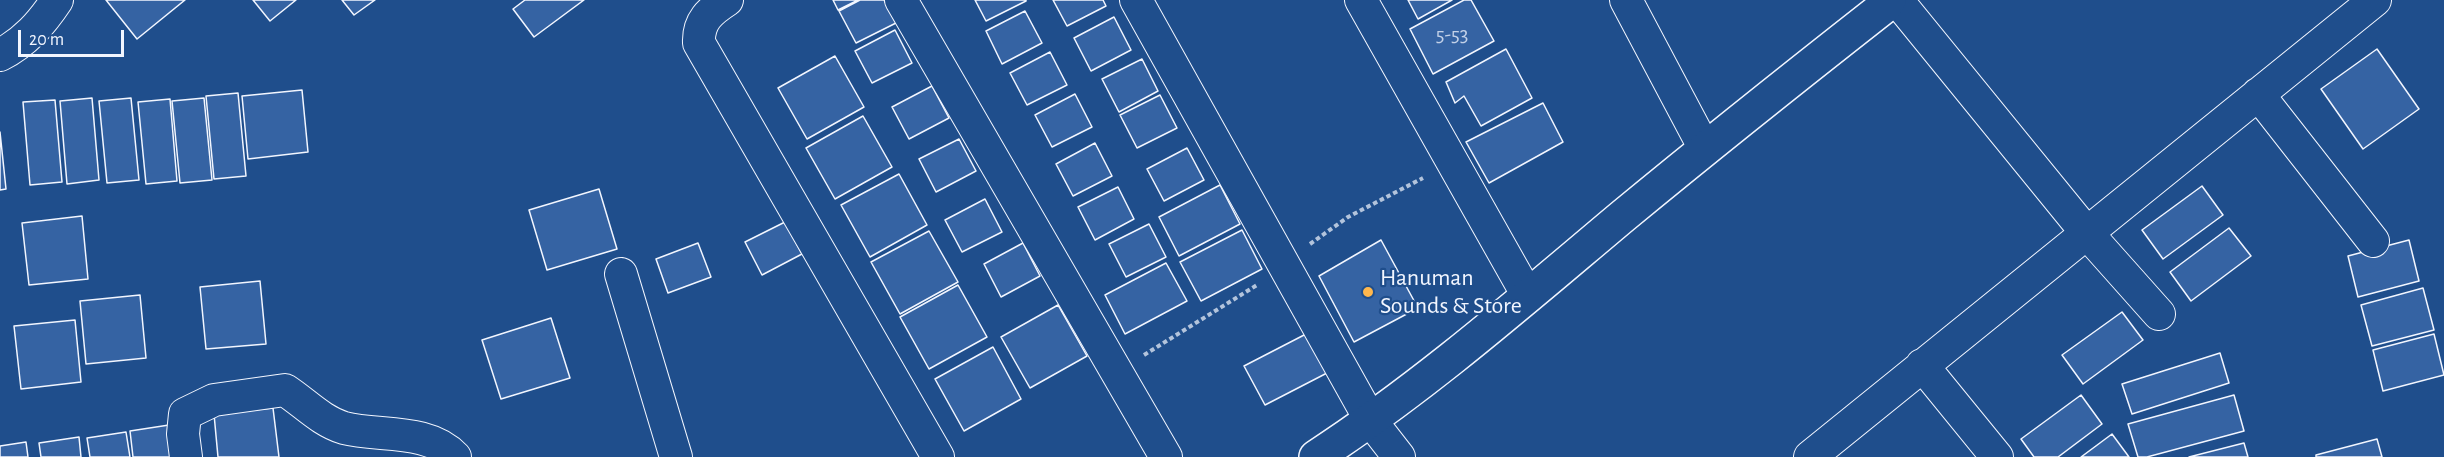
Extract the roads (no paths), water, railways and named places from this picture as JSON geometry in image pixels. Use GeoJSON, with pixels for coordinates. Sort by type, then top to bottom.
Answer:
{"type":"FeatureCollection","features":[{"type":"Feature","properties":{"kind":"street"},"geometry":{"type":"LineString","coordinates":[[0,56],[17,46],[41,24],[57,0]]}},
{"type":"Feature","properties":{"kind":"street"},"geometry":{"type":"LineString","coordinates":[[901,0],[1166,457]]}},
{"type":"Feature","properties":{"kind":"street"},"geometry":{"type":"LineString","coordinates":[[1137,0],[1371,421],[1399,457]]}},
{"type":"Feature","properties":{"kind":"street"},"geometry":{"type":"LineString","coordinates":[[1361,0],[1528,296]]}},
{"type":"Feature","properties":{"kind":"street"},"geometry":{"type":"LineString","coordinates":[[1626,0],[1705,149]]}},
{"type":"Feature","properties":{"kind":"street"},"geometry":{"type":"LineString","coordinates":[[1316,457],[1371,421],[1528,296],[1705,149],[1885,6],[1889,0]]}},
{"type":"Feature","properties":{"kind":"street"},"geometry":{"type":"LineString","coordinates":[[1897,0],[2086,232],[2160,314]]}},
{"type":"Feature","properties":{"kind":"street"},"geometry":{"type":"LineString","coordinates":[[1810,457],[2375,0]]}},
{"type":"Feature","properties":{"kind":"street"},"geometry":{"type":"LineString","coordinates":[[713,4],[698,30],[699,43],[938,457]]}},
{"type":"Feature","properties":{"kind":"street"},"geometry":{"type":"LineString","coordinates":[[2258,94],[2373,241]]}},
{"type":"Feature","properties":{"kind":"street"},"geometry":{"type":"LineString","coordinates":[[621,274],[676,457]]}},
{"type":"Feature","properties":{"kind":"street"},"geometry":{"type":"LineString","coordinates":[[1922,365],[1997,457]]}},
{"type":"Feature","properties":{"kind":"street"},"geometry":{"type":"LineString","coordinates":[[186,457],[183,434],[185,414],[214,400],[285,390],[325,421],[345,428],[425,439],[455,457]]}},
{"type":"Feature","properties":{"kind":"place","name":"Hanuman Sounds & Store"},"geometry":{"type":"Point","coordinates":[1368,292]}}]}
